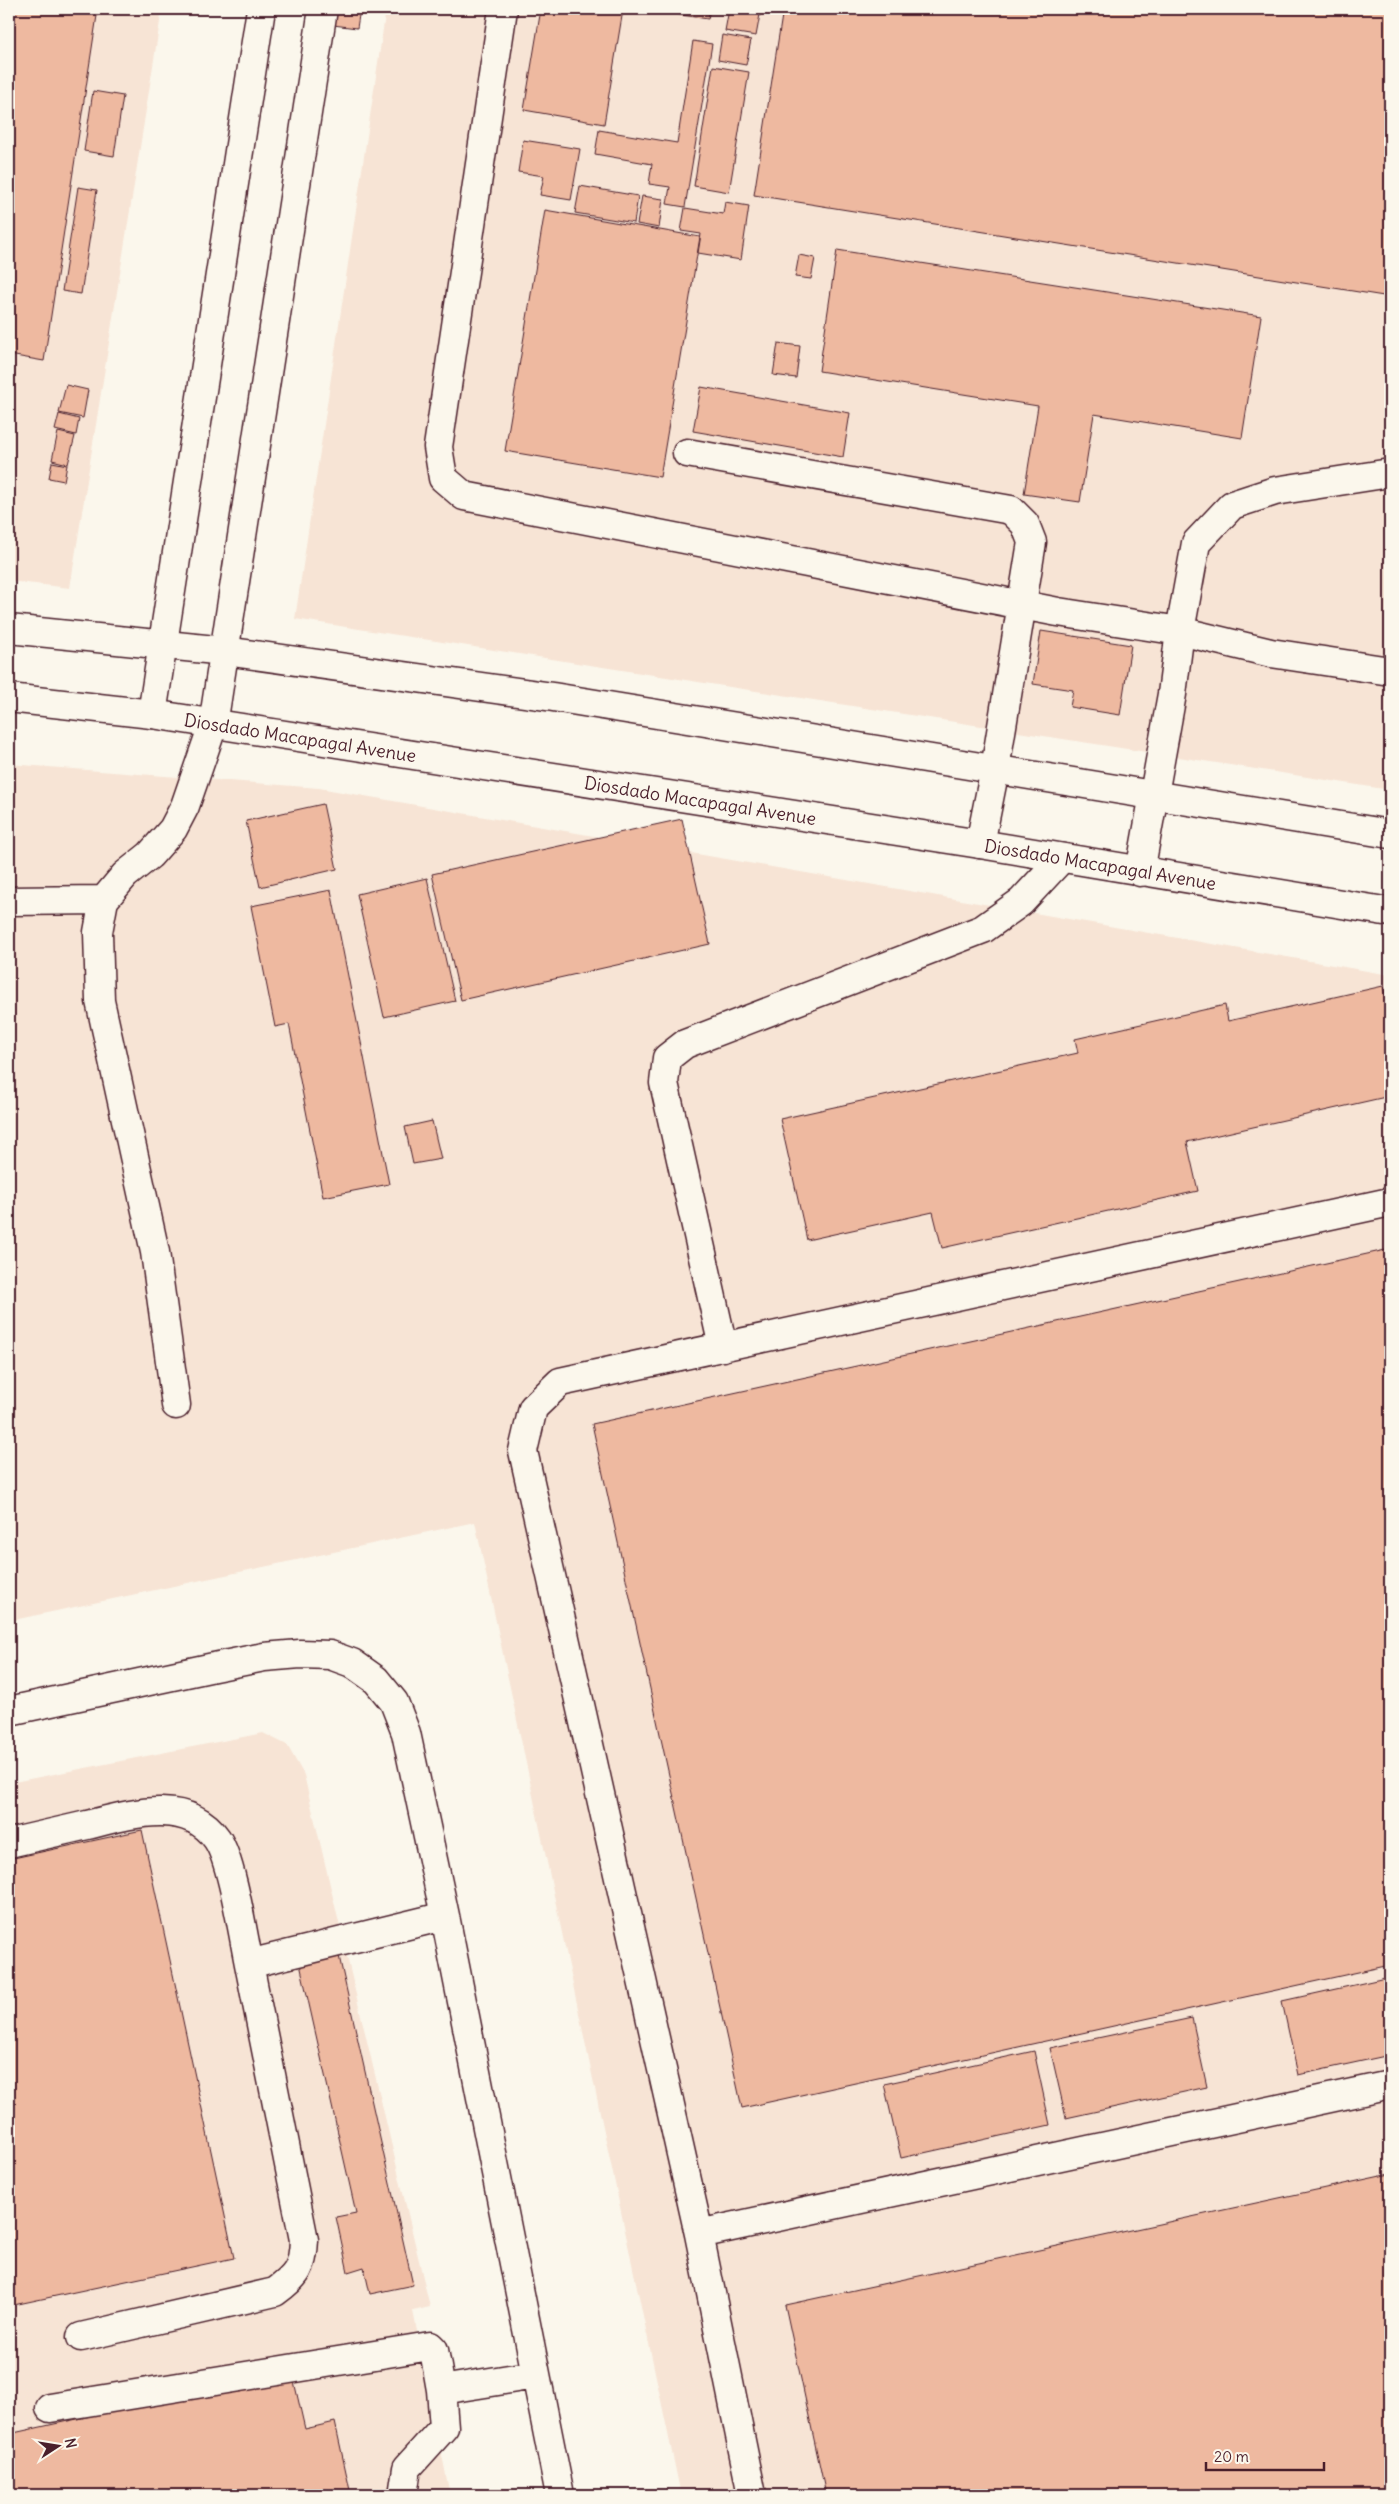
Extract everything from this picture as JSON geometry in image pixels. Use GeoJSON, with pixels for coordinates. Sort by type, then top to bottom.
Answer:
{"type":"FeatureCollection","features":[{"type":"Feature","properties":{"kind":"main road"},"geometry":{"type":"LineString","coordinates":[[152,714],[261,9]]}},
{"type":"Feature","properties":{"kind":"main road"},"geometry":{"type":"LineString","coordinates":[[176,1405],[155,1252],[100,1001],[98,932],[104,900],[125,875],[150,855],[173,829],[185,806],[213,724],[323,9]]}},
{"type":"Feature","properties":{"kind":"main road"},"geometry":{"type":"LineString","coordinates":[[503,9],[438,447],[443,478],[464,496],[1058,612],[1180,631],[1271,653],[1390,671]]}},
{"type":"Feature","properties":{"kind":"main road"},"geometry":{"type":"LineString","coordinates":[[687,453],[1011,510],[1025,524],[1032,542],[995,769],[980,844]]}},
{"type":"Feature","properties":{"kind":"main road"},"geometry":{"type":"LineString","coordinates":[[1140,872],[1152,796],[1172,694],[1180,631],[1196,543],[1232,505],[1275,490],[1390,473]]}},
{"type":"Feature","properties":{"kind":"main road"},"geometry":{"type":"LineString","coordinates":[[9,629],[225,651],[552,697],[1390,834]]}},
{"type":"Feature","properties":{"kind":"main road","name":"Diosdado Macapagal Avenue"},"geometry":{"type":"LineString","coordinates":[[9,698],[152,714],[980,844],[1390,912]]}},
{"type":"Feature","properties":{"kind":"main road"},"geometry":{"type":"LineString","coordinates":[[723,1347],[664,1084],[667,1058],[684,1044],[983,930],[1021,902],[1062,858]]}},
{"type":"Feature","properties":{"kind":"main road"},"geometry":{"type":"LineString","coordinates":[[9,901],[104,900]]}},
{"type":"Feature","properties":{"kind":"main road"},"geometry":{"type":"LineString","coordinates":[[752,2495],[699,2234],[523,1451],[533,1408],[560,1382],[1390,1202]]}},
{"type":"Feature","properties":{"kind":"main road"},"geometry":{"type":"LineString","coordinates":[[9,1711],[264,1657],[300,1654],[330,1655],[352,1663],[376,1680],[394,1702],[406,1733],[445,1916],[560,2495]]}},
{"type":"Feature","properties":{"kind":"main road"},"geometry":{"type":"LineString","coordinates":[[9,1843],[130,1815],[168,1812],[188,1816],[206,1826],[221,1847],[226,1860],[249,1964],[304,2240],[303,2260],[294,2278],[275,2292],[80,2337]]}},
{"type":"Feature","properties":{"kind":"main road"},"geometry":{"type":"LineString","coordinates":[[249,1964],[445,1916]]}},
{"type":"Feature","properties":{"kind":"main road"},"geometry":{"type":"LineString","coordinates":[[699,2234],[1390,2085]]}},
{"type":"Feature","properties":{"kind":"main road"},"geometry":{"type":"LineString","coordinates":[[50,2408],[430,2346],[434,2350],[442,2390],[444,2427],[407,2468],[403,2495]]}},
{"type":"Feature","properties":{"kind":"main road"},"geometry":{"type":"LineString","coordinates":[[442,2390],[535,2375]]}},
{"type":"Feature","properties":{"kind":"shaded area"},"geometry":{"type":"Polygon","coordinates":[[[9,9],[162,9],[70,588],[9,581],[9,9]]]}},
{"type":"Feature","properties":{"kind":"shaded area"},"geometry":{"type":"Polygon","coordinates":[[[386,9],[1390,9],[1390,790],[295,619],[386,9]]]}},
{"type":"Feature","properties":{"kind":"shaded area"},"geometry":{"type":"Polygon","coordinates":[[[9,764],[319,788],[1390,975],[1390,2495],[681,2495],[475,1522],[9,1621],[9,764]]]}},
{"type":"Feature","properties":{"kind":"shaded area"},"geometry":{"type":"Polygon","coordinates":[[[263,1733],[287,1745],[304,1775],[430,2307],[413,2311],[450,2495],[9,2495],[9,1783],[263,1733]]]}},
{"type":"Feature","properties":{"kind":"building"},"geometry":{"type":"Polygon","coordinates":[[[9,9],[98,9],[44,361],[9,355],[9,9]]]}},
{"type":"Feature","properties":{"kind":"building"},"geometry":{"type":"Polygon","coordinates":[[[336,9],[360,9],[357,28],[333,25],[336,9]]]}},
{"type":"Feature","properties":{"kind":"building"},"geometry":{"type":"Polygon","coordinates":[[[541,9],[623,10],[604,124],[524,110],[541,9]]]}},
{"type":"Feature","properties":{"kind":"building"},"geometry":{"type":"Polygon","coordinates":[[[641,9],[710,9],[708,19],[641,9]]]}},
{"type":"Feature","properties":{"kind":"building"},"geometry":{"type":"Polygon","coordinates":[[[729,9],[761,9],[756,36],[725,31],[729,9]]]}},
{"type":"Feature","properties":{"kind":"building"},"geometry":{"type":"Polygon","coordinates":[[[783,9],[1390,9],[1390,297],[754,195],[783,9]]]}},
{"type":"Feature","properties":{"kind":"building"},"geometry":{"type":"Polygon","coordinates":[[[722,35],[751,40],[746,65],[718,60],[722,35]]]}},
{"type":"Feature","properties":{"kind":"building"},"geometry":{"type":"Polygon","coordinates":[[[693,41],[712,44],[685,207],[667,204],[670,187],[649,184],[652,164],[595,154],[599,130],[677,143],[693,41]]]}},
{"type":"Feature","properties":{"kind":"building"},"geometry":{"type":"Polygon","coordinates":[[[713,66],[749,72],[729,192],[694,186],[713,66]]]}},
{"type":"Feature","properties":{"kind":"building"},"geometry":{"type":"Polygon","coordinates":[[[93,91],[123,96],[114,156],[84,151],[93,91]]]}},
{"type":"Feature","properties":{"kind":"building"},"geometry":{"type":"Polygon","coordinates":[[[523,140],[580,149],[571,200],[540,195],[544,176],[518,172],[523,140]]]}},
{"type":"Feature","properties":{"kind":"building"},"geometry":{"type":"Polygon","coordinates":[[[580,186],[638,196],[634,223],[575,213],[580,186]]]}},
{"type":"Feature","properties":{"kind":"building"},"geometry":{"type":"Polygon","coordinates":[[[78,187],[97,190],[81,294],[62,291],[78,187]]]}},
{"type":"Feature","properties":{"kind":"building"},"geometry":{"type":"Polygon","coordinates":[[[642,196],[663,199],[659,228],[637,224],[642,196]]]}},
{"type":"Feature","properties":{"kind":"building"},"geometry":{"type":"Polygon","coordinates":[[[725,202],[749,206],[741,260],[698,253],[701,234],[681,231],[685,208],[723,214],[725,202]]]}},
{"type":"Feature","properties":{"kind":"building"},"geometry":{"type":"Polygon","coordinates":[[[545,210],[700,237],[660,477],[505,451],[545,210]]]}},
{"type":"Feature","properties":{"kind":"building"},"geometry":{"type":"Polygon","coordinates":[[[837,250],[1261,316],[1242,438],[1094,414],[1080,502],[1024,494],[1038,406],[819,371],[837,250]]]}},
{"type":"Feature","properties":{"kind":"building"},"geometry":{"type":"Polygon","coordinates":[[[799,255],[815,258],[811,279],[795,277],[799,255]]]}},
{"type":"Feature","properties":{"kind":"building"},"geometry":{"type":"Polygon","coordinates":[[[778,343],[800,346],[796,378],[773,375],[778,343]]]}},
{"type":"Feature","properties":{"kind":"building"},"geometry":{"type":"Polygon","coordinates":[[[66,385],[88,390],[83,418],[59,413],[66,385]]]}},
{"type":"Feature","properties":{"kind":"building"},"geometry":{"type":"Polygon","coordinates":[[[701,387],[850,413],[843,457],[693,431],[701,387]]]}},
{"type":"Feature","properties":{"kind":"building"},"geometry":{"type":"Polygon","coordinates":[[[59,414],[79,419],[76,435],[55,430],[59,414]]]}},
{"type":"Feature","properties":{"kind":"building"},"geometry":{"type":"Polygon","coordinates":[[[58,432],[75,436],[68,464],[52,460],[58,432]]]}},
{"type":"Feature","properties":{"kind":"building"},"geometry":{"type":"Polygon","coordinates":[[[52,462],[67,465],[64,481],[49,478],[52,462]]]}},
{"type":"Feature","properties":{"kind":"building"},"geometry":{"type":"Polygon","coordinates":[[[1041,631],[1131,645],[1120,715],[1070,707],[1073,690],[1033,684],[1041,631]]]}},
{"type":"Feature","properties":{"kind":"building"},"geometry":{"type":"Polygon","coordinates":[[[323,804],[337,869],[260,887],[246,821],[323,804]]]}},
{"type":"Feature","properties":{"kind":"building"},"geometry":{"type":"Polygon","coordinates":[[[682,819],[710,944],[461,1000],[432,874],[682,819]]]}},
{"type":"Feature","properties":{"kind":"building"},"geometry":{"type":"Polygon","coordinates":[[[427,878],[455,1001],[384,1017],[357,894],[427,878]]]}},
{"type":"Feature","properties":{"kind":"building"},"geometry":{"type":"Polygon","coordinates":[[[331,890],[389,1184],[323,1197],[289,1024],[275,1027],[251,906],[331,890]]]}},
{"type":"Feature","properties":{"kind":"building"},"geometry":{"type":"Polygon","coordinates":[[[1383,986],[1390,1017],[1390,1096],[1187,1142],[1198,1191],[942,1248],[933,1212],[807,1240],[780,1119],[1078,1053],[1075,1039],[1225,1005],[1228,1021],[1383,986]]]}},
{"type":"Feature","properties":{"kind":"building"},"geometry":{"type":"Polygon","coordinates":[[[432,1121],[441,1159],[413,1164],[405,1127],[432,1121]]]}},
{"type":"Feature","properties":{"kind":"building"},"geometry":{"type":"Polygon","coordinates":[[[1390,1249],[1390,1965],[742,2108],[592,1424],[1390,1249]]]}},
{"type":"Feature","properties":{"kind":"building"},"geometry":{"type":"Polygon","coordinates":[[[142,1830],[234,2258],[9,2306],[9,1859],[142,1830]]]}},
{"type":"Feature","properties":{"kind":"building"},"geometry":{"type":"Polygon","coordinates":[[[339,1956],[413,2285],[370,2294],[364,2267],[348,2272],[336,2217],[356,2213],[300,1964],[339,1956]]]}},
{"type":"Feature","properties":{"kind":"building"},"geometry":{"type":"Polygon","coordinates":[[[1390,1977],[1390,2055],[1298,2075],[1282,2001],[1390,1977]]]}},
{"type":"Feature","properties":{"kind":"building"},"geometry":{"type":"Polygon","coordinates":[[[1192,2018],[1207,2087],[1066,2118],[1050,2048],[1192,2018]]]}},
{"type":"Feature","properties":{"kind":"building"},"geometry":{"type":"Polygon","coordinates":[[[1034,2051],[1050,2125],[901,2158],[884,2084],[1034,2051]]]}},
{"type":"Feature","properties":{"kind":"building"},"geometry":{"type":"Polygon","coordinates":[[[1390,2174],[1390,2495],[826,2495],[785,2305],[1390,2174]]]}},
{"type":"Feature","properties":{"kind":"building"},"geometry":{"type":"Polygon","coordinates":[[[272,2376],[293,2377],[305,2429],[335,2422],[351,2495],[9,2495],[9,2434],[272,2376]]]}}]}
